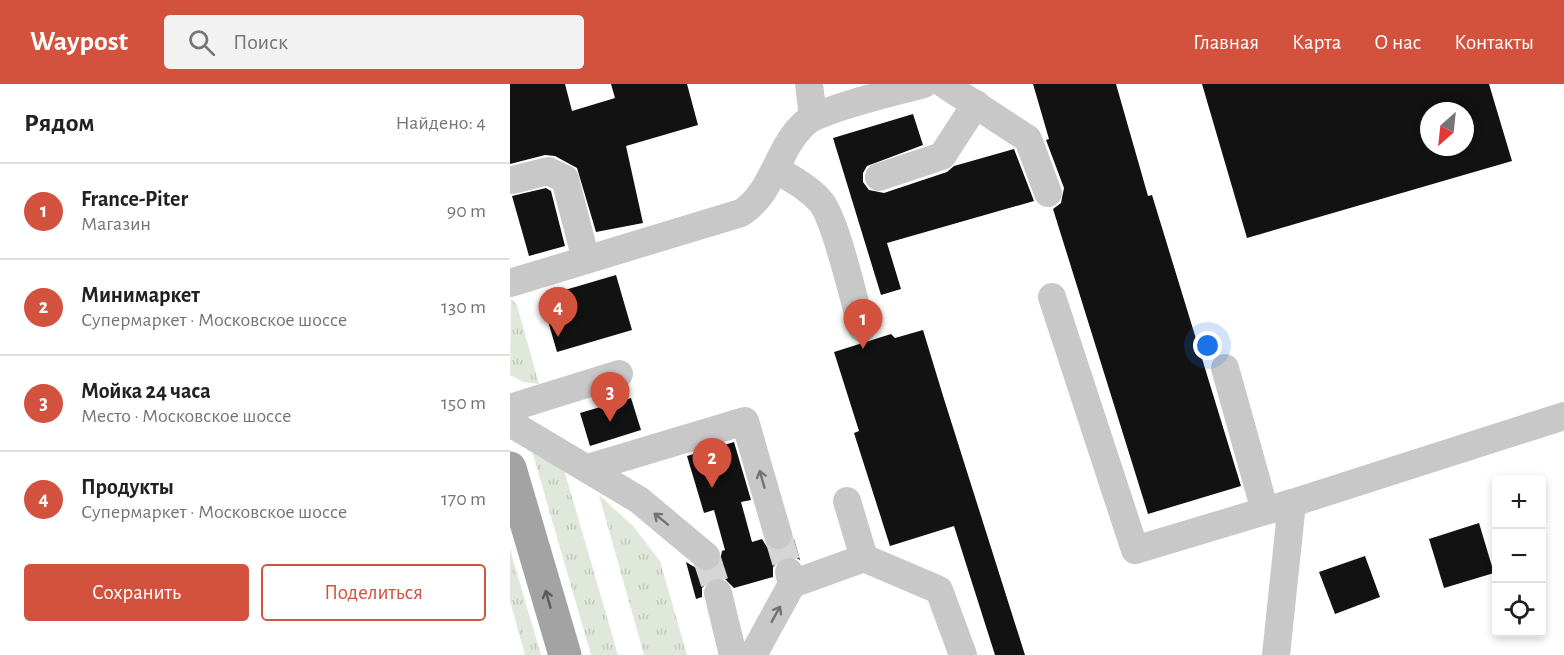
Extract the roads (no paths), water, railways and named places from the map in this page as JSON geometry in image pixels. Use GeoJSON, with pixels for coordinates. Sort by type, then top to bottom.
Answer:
{"type":"FeatureCollection","features":[{"type":"Feature","properties":{"kind":"main road"},"geometry":{"type":"LineString","coordinates":[[510,468],[565,655]]}},
{"type":"Feature","properties":{"kind":"lane"},"geometry":{"type":"LineString","coordinates":[[809,84],[813,117]]}},
{"type":"Feature","properties":{"kind":"lane"},"geometry":{"type":"LineString","coordinates":[[510,283],[741,213],[761,195],[797,133],[813,117],[924,84]]}},
{"type":"Feature","properties":{"kind":"lane"},"geometry":{"type":"LineString","coordinates":[[944,84],[1028,139],[1048,193]]}},
{"type":"Feature","properties":{"kind":"lane"},"geometry":{"type":"LineString","coordinates":[[879,177],[942,156],[976,104]]}},
{"type":"Feature","properties":{"kind":"lane"},"geometry":{"type":"LineString","coordinates":[[776,169],[811,192],[824,205],[861,328]]}},
{"type":"Feature","properties":{"kind":"lane"},"geometry":{"type":"LineString","coordinates":[[513,180],[548,171],[565,179],[586,260]]}},
{"type":"Feature","properties":{"kind":"lane"},"geometry":{"type":"LineString","coordinates":[[1052,297],[1136,550],[1564,416]]}},
{"type":"Feature","properties":{"kind":"lane"},"geometry":{"type":"LineString","coordinates":[[1225,368],[1265,511]]}},
{"type":"Feature","properties":{"kind":"lane"},"geometry":{"type":"LineString","coordinates":[[510,408],[619,374]]}},
{"type":"Feature","properties":{"kind":"lane"},"geometry":{"type":"LineString","coordinates":[[588,468],[745,421],[778,535]]}},
{"type":"Feature","properties":{"kind":"lane"},"geometry":{"type":"LineString","coordinates":[[510,423],[639,500],[706,556]]}},
{"type":"Feature","properties":{"kind":"lane"},"geometry":{"type":"LineString","coordinates":[[847,501],[864,558]]}},
{"type":"Feature","properties":{"kind":"lane"},"geometry":{"type":"LineString","coordinates":[[1276,655],[1292,503]]}},
{"type":"Feature","properties":{"kind":"lane"},"geometry":{"type":"LineString","coordinates":[[753,655],[791,578],[864,558],[939,590],[963,655]]}},
{"type":"Feature","properties":{"kind":"lane"},"geometry":{"type":"LineString","coordinates":[[718,592],[733,655]]}},
{"type":"Feature","properties":{"kind":"tunnel"},"geometry":{"type":"LineString","coordinates":[[778,535],[789,572]]}},
{"type":"Feature","properties":{"kind":"tunnel"},"geometry":{"type":"LineString","coordinates":[[706,556],[718,593]]}},
{"type":"Feature","properties":{"kind":"place","name":"Продукты"},"geometry":{"type":"Point","coordinates":[558,337]}},
{"type":"Feature","properties":{"kind":"place","name":"France-Piter"},"geometry":{"type":"Point","coordinates":[863,349]}},
{"type":"Feature","properties":{"kind":"place","name":"Мойка 24 часа"},"geometry":{"type":"Point","coordinates":[610,422]}},
{"type":"Feature","properties":{"kind":"place","name":"Минимаркет"},"geometry":{"type":"Point","coordinates":[712,488]}}]}
